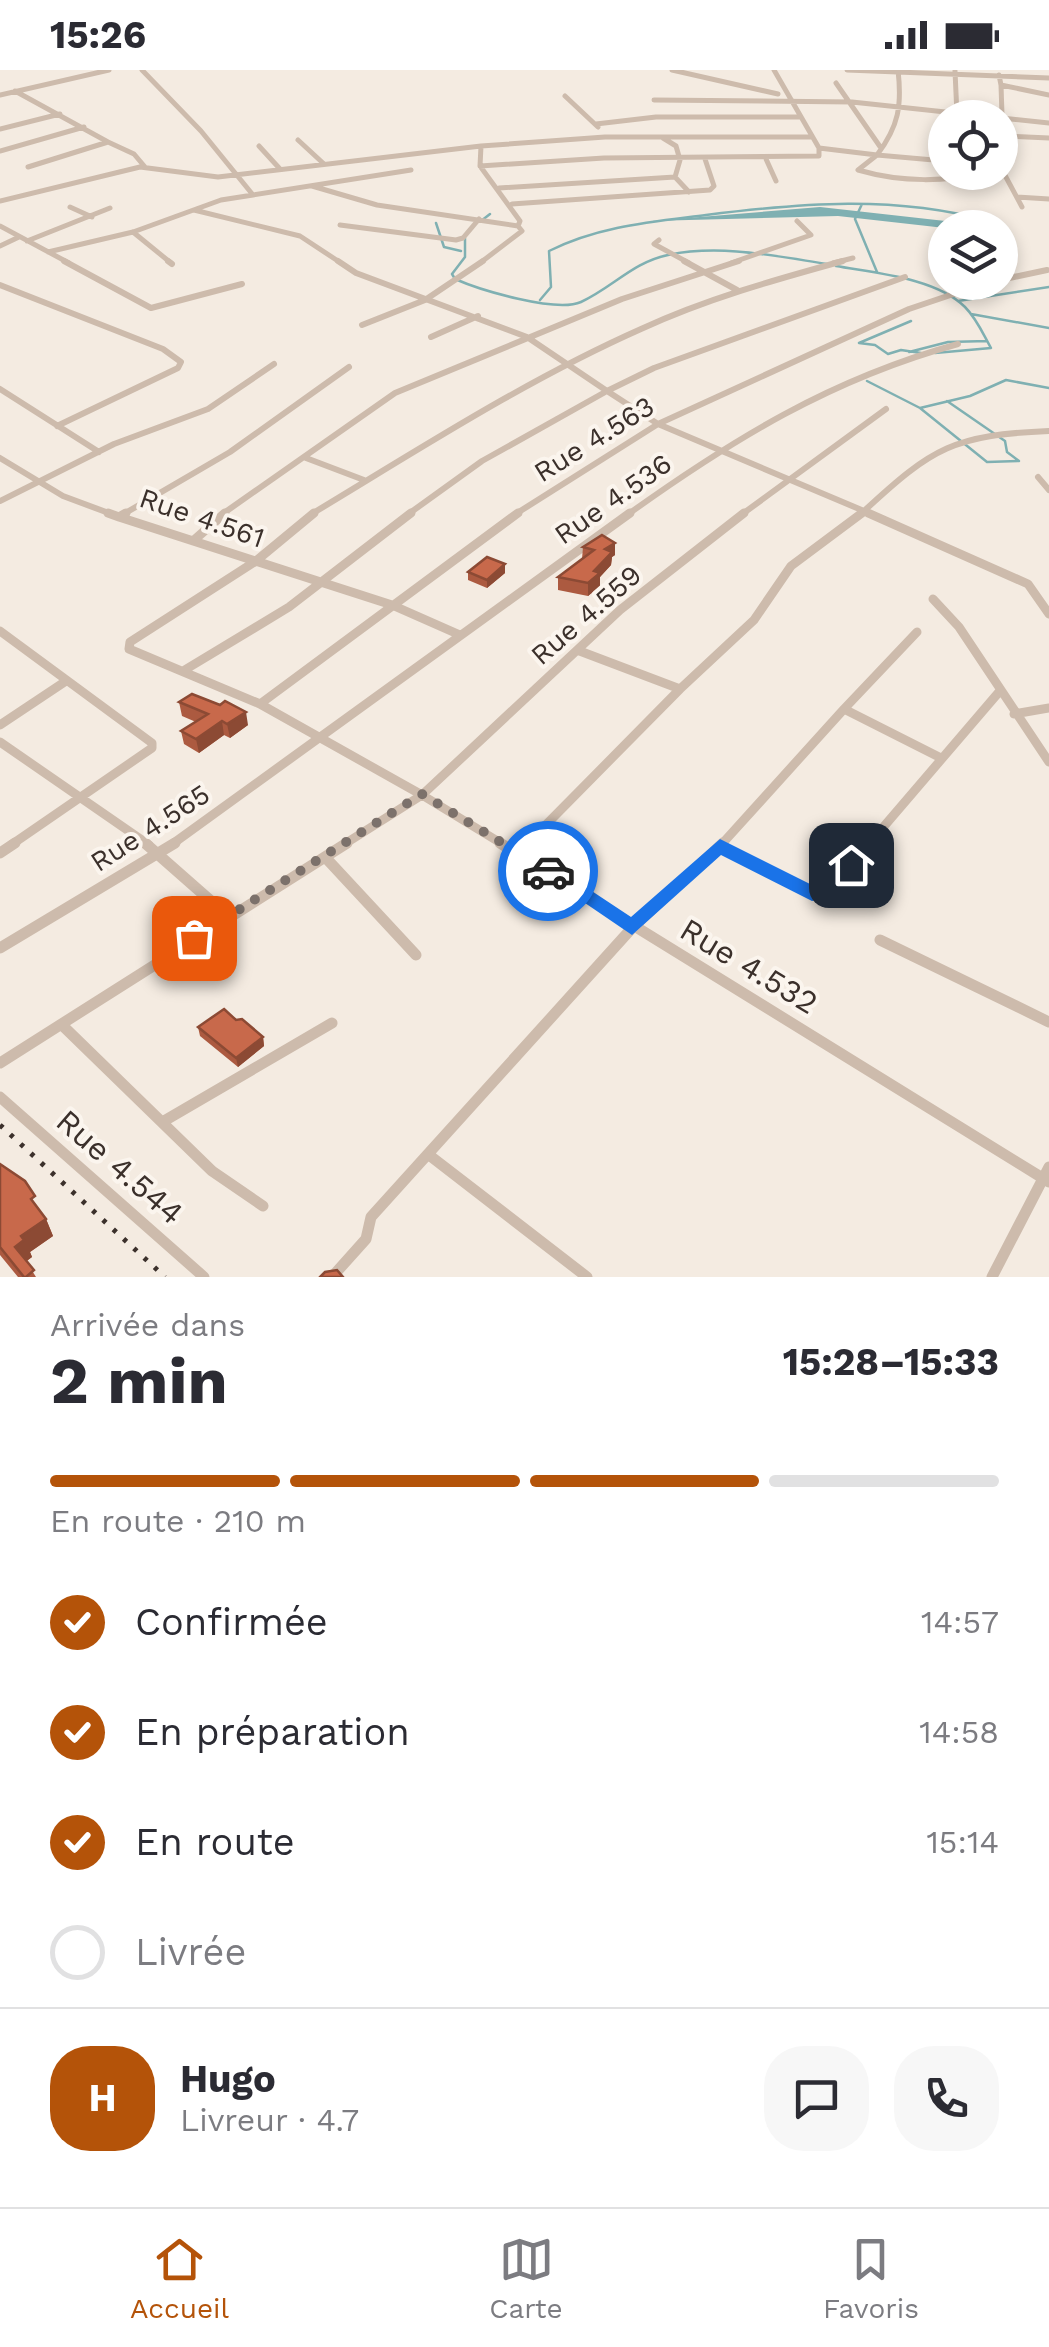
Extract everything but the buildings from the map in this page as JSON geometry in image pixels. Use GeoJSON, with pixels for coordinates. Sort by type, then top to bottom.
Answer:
{"type":"FeatureCollection","features":[{"type":"Feature","properties":{"kind":"street"},"geometry":{"type":"LineString","coordinates":[[0,95],[75,73],[110,70]]}},
{"type":"Feature","properties":{"kind":"street"},"geometry":{"type":"LineString","coordinates":[[142,70],[200,130],[253,195]]}},
{"type":"Feature","properties":{"kind":"street"},"geometry":{"type":"LineString","coordinates":[[672,70],[791,98]]}},
{"type":"Feature","properties":{"kind":"street"},"geometry":{"type":"LineString","coordinates":[[774,70],[819,148]]}},
{"type":"Feature","properties":{"kind":"street"},"geometry":{"type":"LineString","coordinates":[[847,70],[1049,78]]}},
{"type":"Feature","properties":{"kind":"street"},"geometry":{"type":"LineString","coordinates":[[898,72],[902,108],[879,151],[859,171],[928,180]]}},
{"type":"Feature","properties":{"kind":"street"},"geometry":{"type":"LineString","coordinates":[[956,73],[957,100]]}},
{"type":"Feature","properties":{"kind":"street"},"geometry":{"type":"LineString","coordinates":[[1000,100],[1003,74]]}},
{"type":"Feature","properties":{"kind":"street"},"geometry":{"type":"LineString","coordinates":[[836,83],[879,151]]}},
{"type":"Feature","properties":{"kind":"street"},"geometry":{"type":"LineString","coordinates":[[1002,85],[1025,94],[1049,96]]}},
{"type":"Feature","properties":{"kind":"street"},"geometry":{"type":"LineString","coordinates":[[15,91],[134,154],[145,167]]}},
{"type":"Feature","properties":{"kind":"street"},"geometry":{"type":"LineString","coordinates":[[565,96],[605,137]]}},
{"type":"Feature","properties":{"kind":"street"},"geometry":{"type":"LineString","coordinates":[[654,100],[791,98],[928,111]]}},
{"type":"Feature","properties":{"kind":"street"},"geometry":{"type":"LineString","coordinates":[[0,129],[60,114]]}},
{"type":"Feature","properties":{"kind":"street"},"geometry":{"type":"LineString","coordinates":[[596,124],[656,118],[801,117]]}},
{"type":"Feature","properties":{"kind":"street"},"geometry":{"type":"LineString","coordinates":[[1018,119],[1049,122]]}},
{"type":"Feature","properties":{"kind":"street"},"geometry":{"type":"LineString","coordinates":[[0,150],[84,127]]}},
{"type":"Feature","properties":{"kind":"street"},"geometry":{"type":"LineString","coordinates":[[660,136],[676,146],[680,160],[675,177]]}},
{"type":"Feature","properties":{"kind":"street"},"geometry":{"type":"LineString","coordinates":[[0,201],[145,167],[184,175],[236,175],[481,146],[605,137],[811,136]]}},
{"type":"Feature","properties":{"kind":"street"},"geometry":{"type":"LineString","coordinates":[[1018,137],[1049,138]]}},
{"type":"Feature","properties":{"kind":"street"},"geometry":{"type":"LineString","coordinates":[[298,140],[324,164]]}},
{"type":"Feature","properties":{"kind":"street"},"geometry":{"type":"LineString","coordinates":[[28,167],[108,142]]}},
{"type":"Feature","properties":{"kind":"street"},"geometry":{"type":"LineString","coordinates":[[259,146],[280,169]]}},
{"type":"Feature","properties":{"kind":"street"},"geometry":{"type":"LineString","coordinates":[[481,146],[480,166],[512,204],[520,221],[518,226]]}},
{"type":"Feature","properties":{"kind":"street"},"geometry":{"type":"LineString","coordinates":[[819,148],[928,158]]}},
{"type":"Feature","properties":{"kind":"street"},"geometry":{"type":"LineString","coordinates":[[480,166],[677,158],[815,158],[819,148]]}},
{"type":"Feature","properties":{"kind":"street"},"geometry":{"type":"LineString","coordinates":[[512,204],[691,194],[714,188],[705,159]]}},
{"type":"Feature","properties":{"kind":"street"},"geometry":{"type":"LineString","coordinates":[[766,159],[776,181]]}},
{"type":"Feature","properties":{"kind":"street"},"geometry":{"type":"LineString","coordinates":[[48,252],[134,232],[221,200],[411,170]]}},
{"type":"Feature","properties":{"kind":"street"},"geometry":{"type":"LineString","coordinates":[[500,188],[675,177]]}},
{"type":"Feature","properties":{"kind":"street"},"geometry":{"type":"LineString","coordinates":[[675,177],[691,194]]}},
{"type":"Feature","properties":{"kind":"street"},"geometry":{"type":"LineString","coordinates":[[309,186],[376,205],[479,219],[522,230],[461,278],[424,300],[362,326]]}},
{"type":"Feature","properties":{"kind":"street"},"geometry":{"type":"LineString","coordinates":[[1013,190],[1022,207]]}},
{"type":"Feature","properties":{"kind":"street"},"geometry":{"type":"LineString","coordinates":[[1017,198],[1049,198]]}},
{"type":"Feature","properties":{"kind":"street"},"geometry":{"type":"LineString","coordinates":[[70,207],[92,217]]}},
{"type":"Feature","properties":{"kind":"street"},"geometry":{"type":"LineString","coordinates":[[0,246],[110,208]]}},
{"type":"Feature","properties":{"kind":"street"},"geometry":{"type":"LineString","coordinates":[[194,210],[300,236],[356,273],[527,337],[658,424],[1024,582],[1049,614]]}},
{"type":"Feature","properties":{"kind":"street"},"geometry":{"type":"LineString","coordinates":[[340,225],[456,240],[463,238],[479,219]]}},
{"type":"Feature","properties":{"kind":"street"},"geometry":{"type":"LineString","coordinates":[[193,541],[206,526],[396,393],[527,337],[811,235],[797,221]]}},
{"type":"Feature","properties":{"kind":"street"},"geometry":{"type":"LineString","coordinates":[[0,226],[151,308],[242,284]]}},
{"type":"Feature","properties":{"kind":"street"},"geometry":{"type":"LineString","coordinates":[[134,232],[172,264]]}},
{"type":"Feature","properties":{"kind":"street"},"geometry":{"type":"LineString","coordinates":[[659,240],[654,243],[737,290]]}},
{"type":"Feature","properties":{"kind":"street"},"geometry":{"type":"LineString","coordinates":[[256,561],[309,516],[364,480],[568,365],[640,329],[737,290],[853,258]]}},
{"type":"Feature","properties":{"kind":"street"},"geometry":{"type":"LineString","coordinates":[[1018,276],[1047,270]]}},
{"type":"Feature","properties":{"kind":"street"},"geometry":{"type":"LineString","coordinates":[[182,671],[289,607],[482,461],[607,391],[654,368],[904,277]]}},
{"type":"Feature","properties":{"kind":"street"},"geometry":{"type":"LineString","coordinates":[[0,285],[163,349],[181,362],[178,368],[57,426]]}},
{"type":"Feature","properties":{"kind":"street","name":"Rue 4.563"},"geometry":{"type":"LineString","coordinates":[[260,704],[522,509],[570,483],[658,424],[934,300]]}},
{"type":"Feature","properties":{"kind":"street"},"geometry":{"type":"LineString","coordinates":[[431,337],[478,316]]}},
{"type":"Feature","properties":{"kind":"street","name":"Rue 4.536"},"geometry":{"type":"LineString","coordinates":[[318,737],[720,452],[789,408],[849,377],[913,354],[958,344]]}},
{"type":"Feature","properties":{"kind":"street"},"geometry":{"type":"LineString","coordinates":[[0,501],[99,452],[208,410],[274,364]]}},
{"type":"Feature","properties":{"kind":"street","name":"Rue 4.561"},"geometry":{"type":"LineString","coordinates":[[120,517],[230,452],[349,367]]}},
{"type":"Feature","properties":{"kind":"street"},"geometry":{"type":"LineString","coordinates":[[0,389],[99,452]]}},
{"type":"Feature","properties":{"kind":"street"},"geometry":{"type":"LineString","coordinates":[[787,479],[886,408]]}},
{"type":"Feature","properties":{"kind":"street"},"geometry":{"type":"LineString","coordinates":[[519,852],[754,620],[792,566],[864,511],[924,455],[950,440],[967,436],[1049,431]]}},
{"type":"Feature","properties":{"kind":"street"},"geometry":{"type":"LineString","coordinates":[[0,458],[39,483],[120,517]]}},
{"type":"Feature","properties":{"kind":"street"},"geometry":{"type":"LineString","coordinates":[[306,458],[364,480]]}},
{"type":"Feature","properties":{"kind":"street"},"geometry":{"type":"LineString","coordinates":[[1038,477],[1049,490]]}},
{"type":"Feature","properties":{"kind":"street","name":"Rue 4.559"},"geometry":{"type":"LineString","coordinates":[[422,794],[620,610],[787,479]]}},
{"type":"Feature","properties":{"kind":"street","name":"Rue 4.561"},"geometry":{"type":"LineString","coordinates":[[120,517],[320,580],[460,634]]}},
{"type":"Feature","properties":{"kind":"street","name":"Rue 4.532"},"geometry":{"type":"LineString","coordinates":[[256,561],[130,642],[129,649],[260,704],[422,794],[519,852],[632,928],[1047,1176]]}},
{"type":"Feature","properties":{"kind":"street"},"geometry":{"type":"LineString","coordinates":[[933,599],[959,628],[1049,762]]}},
{"type":"Feature","properties":{"kind":"street"},"geometry":{"type":"LineString","coordinates":[[0,631],[152,743],[150,752],[0,853]]}},
{"type":"Feature","properties":{"kind":"street"},"geometry":{"type":"LineString","coordinates":[[332,1277],[366,1239],[371,1218],[632,928],[720,846],[917,632]]}},
{"type":"Feature","properties":{"kind":"street"},"geometry":{"type":"LineString","coordinates":[[577,650],[680,689]]}},
{"type":"Feature","properties":{"kind":"street"},"geometry":{"type":"LineString","coordinates":[[0,725],[66,681]]}},
{"type":"Feature","properties":{"kind":"street"},"geometry":{"type":"LineString","coordinates":[[720,846],[782,880],[821,895],[828,892],[1000,692]]}},
{"type":"Feature","properties":{"kind":"street"},"geometry":{"type":"LineString","coordinates":[[1014,714],[1049,708]]}},
{"type":"Feature","properties":{"kind":"street"},"geometry":{"type":"LineString","coordinates":[[844,709],[941,758]]}},
{"type":"Feature","properties":{"kind":"street","name":"Rue 4.565"},"geometry":{"type":"LineString","coordinates":[[0,948],[160,853],[318,737]]}},
{"type":"Feature","properties":{"kind":"street"},"geometry":{"type":"LineString","coordinates":[[0,742],[160,853],[228,916]]}},
{"type":"Feature","properties":{"kind":"street"},"geometry":{"type":"LineString","coordinates":[[0,1063],[422,794]]}},
{"type":"Feature","properties":{"kind":"street"},"geometry":{"type":"LineString","coordinates":[[325,857],[416,956]]}},
{"type":"Feature","properties":{"kind":"street"},"geometry":{"type":"LineString","coordinates":[[880,940],[1049,1022]]}},
{"type":"Feature","properties":{"kind":"street"},"geometry":{"type":"LineString","coordinates":[[164,1120],[332,1023]]}},
{"type":"Feature","properties":{"kind":"street"},"geometry":{"type":"LineString","coordinates":[[62,1025],[164,1120],[212,1171],[263,1206]]}},
{"type":"Feature","properties":{"kind":"street","name":"Rue 4.544"},"geometry":{"type":"LineString","coordinates":[[0,1098],[204,1277]]}},
{"type":"Feature","properties":{"kind":"street"},"geometry":{"type":"LineString","coordinates":[[429,1155],[587,1277]]}},
{"type":"Feature","properties":{"kind":"street"},"geometry":{"type":"LineString","coordinates":[[992,1277],[1047,1176]]}},
{"type":"Feature","properties":{"kind":"water"},"geometry":{"type":"Polygon","coordinates":[[[820,207],[928,219],[928,226],[838,216],[651,221],[820,207]]]}},
{"type":"Feature","properties":{"kind":"waterway"},"geometry":{"type":"LineString","coordinates":[[540,300],[551,287],[549,251],[587,236],[626,226],[742,211],[862,204]]}},
{"type":"Feature","properties":{"kind":"waterway"},"geometry":{"type":"LineString","coordinates":[[862,204],[936,210]]}},
{"type":"Feature","properties":{"kind":"waterway"},"geometry":{"type":"LineString","coordinates":[[862,204],[855,219],[877,272]]}},
{"type":"Feature","properties":{"kind":"waterway"},"geometry":{"type":"LineString","coordinates":[[481,221],[490,214]]}},
{"type":"Feature","properties":{"kind":"waterway"},"geometry":{"type":"LineString","coordinates":[[436,223],[444,247],[461,251]]}},
{"type":"Feature","properties":{"kind":"waterway"},"geometry":{"type":"LineString","coordinates":[[465,238],[465,257],[452,274],[455,279],[499,294],[554,305],[581,302],[644,263],[668,255],[748,252],[827,264]]}},
{"type":"Feature","properties":{"kind":"waterway"},"geometry":{"type":"LineString","coordinates":[[836,266],[904,278],[938,289],[969,312],[991,348],[935,353]]}},
{"type":"Feature","properties":{"kind":"waterway"},"geometry":{"type":"LineString","coordinates":[[958,301],[1049,287]]}},
{"type":"Feature","properties":{"kind":"waterway"},"geometry":{"type":"LineString","coordinates":[[971,314],[1049,328]]}},
{"type":"Feature","properties":{"kind":"waterway"},"geometry":{"type":"LineString","coordinates":[[911,321],[859,343],[875,345],[888,354],[911,351]]}},
{"type":"Feature","properties":{"kind":"waterway"},"geometry":{"type":"LineString","coordinates":[[911,351],[948,342],[987,341]]}},
{"type":"Feature","properties":{"kind":"waterway"},"geometry":{"type":"LineString","coordinates":[[911,351],[921,353]]}},
{"type":"Feature","properties":{"kind":"waterway"},"geometry":{"type":"LineString","coordinates":[[948,401],[1006,380],[1049,388]]}},
{"type":"Feature","properties":{"kind":"waterway"},"geometry":{"type":"LineString","coordinates":[[867,381],[920,408]]}},
{"type":"Feature","properties":{"kind":"waterway"},"geometry":{"type":"LineString","coordinates":[[920,408],[987,462],[1019,461],[1007,452],[1005,441],[948,401]]}},
{"type":"Feature","properties":{"kind":"waterway"},"geometry":{"type":"LineString","coordinates":[[920,408],[948,401]]}},
{"type":"Feature","properties":{"kind":"railway"},"geometry":{"type":"LineString","coordinates":[[0,1125],[165,1277]]}},
{"type":"Feature","properties":{"kind":"way so far"},"geometry":{"type":"LineString","coordinates":[[194,938],[422,794],[548,871]]}},
{"type":"Feature","properties":{"kind":"route"},"geometry":{"type":"LineString","coordinates":[[548,871],[632,928],[720,846],[812,894],[828,892],[851,865]]}}]}
